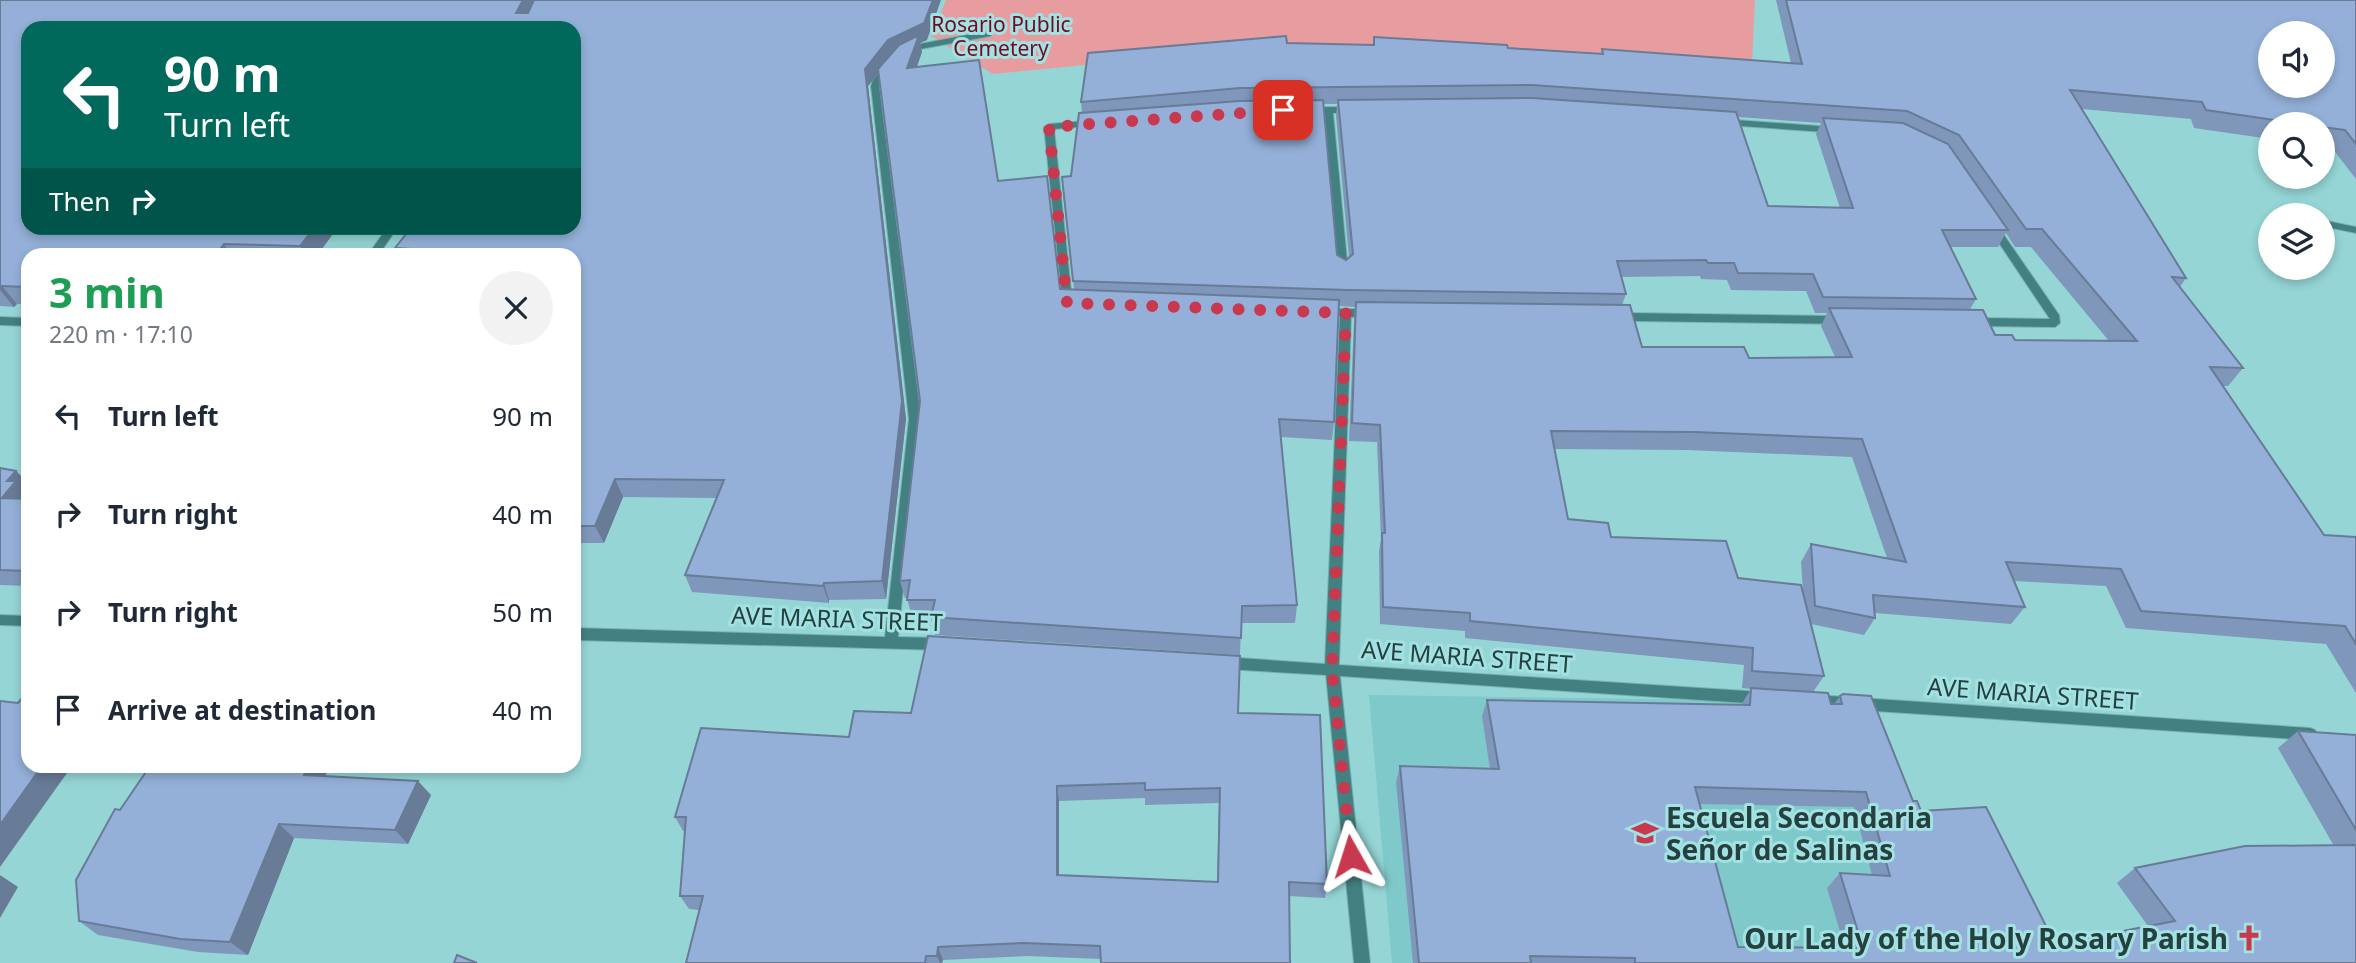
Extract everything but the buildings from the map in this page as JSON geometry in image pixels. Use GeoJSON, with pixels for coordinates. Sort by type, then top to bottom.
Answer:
{"type":"FeatureCollection","features":[{"type":"Feature","properties":{"kind":"street"},"geometry":{"type":"LineString","coordinates":[[891,640],[915,419],[874,86],[880,70],[912,48],[988,34]]}},
{"type":"Feature","properties":{"kind":"street"},"geometry":{"type":"LineString","coordinates":[[1528,108],[1898,134],[1945,156],[2056,318],[2055,323],[1346,313],[1067,303],[1049,127],[1239,111],[1328,109],[1528,108]]}},
{"type":"Feature","properties":{"kind":"street"},"geometry":{"type":"LineString","coordinates":[[1328,109],[1343,271]]}},
{"type":"Feature","properties":{"kind":"street"},"geometry":{"type":"LineString","coordinates":[[2335,226],[2356,230]]}},
{"type":"Feature","properties":{"kind":"street"},"geometry":{"type":"LineString","coordinates":[[1346,313],[1332,670],[1362,963]]}},
{"type":"Feature","properties":{"kind":"street"},"geometry":{"type":"LineString","coordinates":[[0,321],[21,322]]}},
{"type":"Feature","properties":{"kind":"street"},"geometry":{"type":"LineString","coordinates":[[0,620],[21,621]]}},
{"type":"Feature","properties":{"kind":"street","name":"AVE MARIA STREET"},"geometry":{"type":"LineString","coordinates":[[581,634],[891,640],[960,645]]}},
{"type":"Feature","properties":{"kind":"street","name":"AVE MARIA STREET"},"geometry":{"type":"LineString","coordinates":[[1208,662],[1775,699]]}},
{"type":"Feature","properties":{"kind":"street","name":"AVE MARIA STREET"},"geometry":{"type":"LineString","coordinates":[[1802,701],[2328,735]]}},
{"type":"Feature","properties":{"kind":"shaded area","name":"Escuela Secondaria Señor de Salinas"},"geometry":{"type":"Polygon","coordinates":[[[1369,695],[1850,702],[1969,963],[1392,963],[1369,695]]]}},
{"type":"Feature","properties":{"kind":"green space","name":"Rosario Public Cemetery"},"geometry":{"type":"Polygon","coordinates":[[[946,0],[1755,0],[1752,62],[1280,46],[993,74],[931,36],[946,0]]]}},
{"type":"Feature","properties":{"kind":"place","name":"Escuela Secondaria Señor de Salinas"},"geometry":{"type":"Point","coordinates":[1645,833]}},
{"type":"Feature","properties":{"kind":"place","name":"Our Lady of the Holy Rosary Parish"},"geometry":{"type":"Point","coordinates":[2249,938]}},
{"type":"Feature","properties":{"kind":"route"},"geometry":{"type":"LineString","coordinates":[[1283,110],[1239,111],[1049,127],[1067,303],[1346,313],[1332,670],[1351,856]]}}]}
